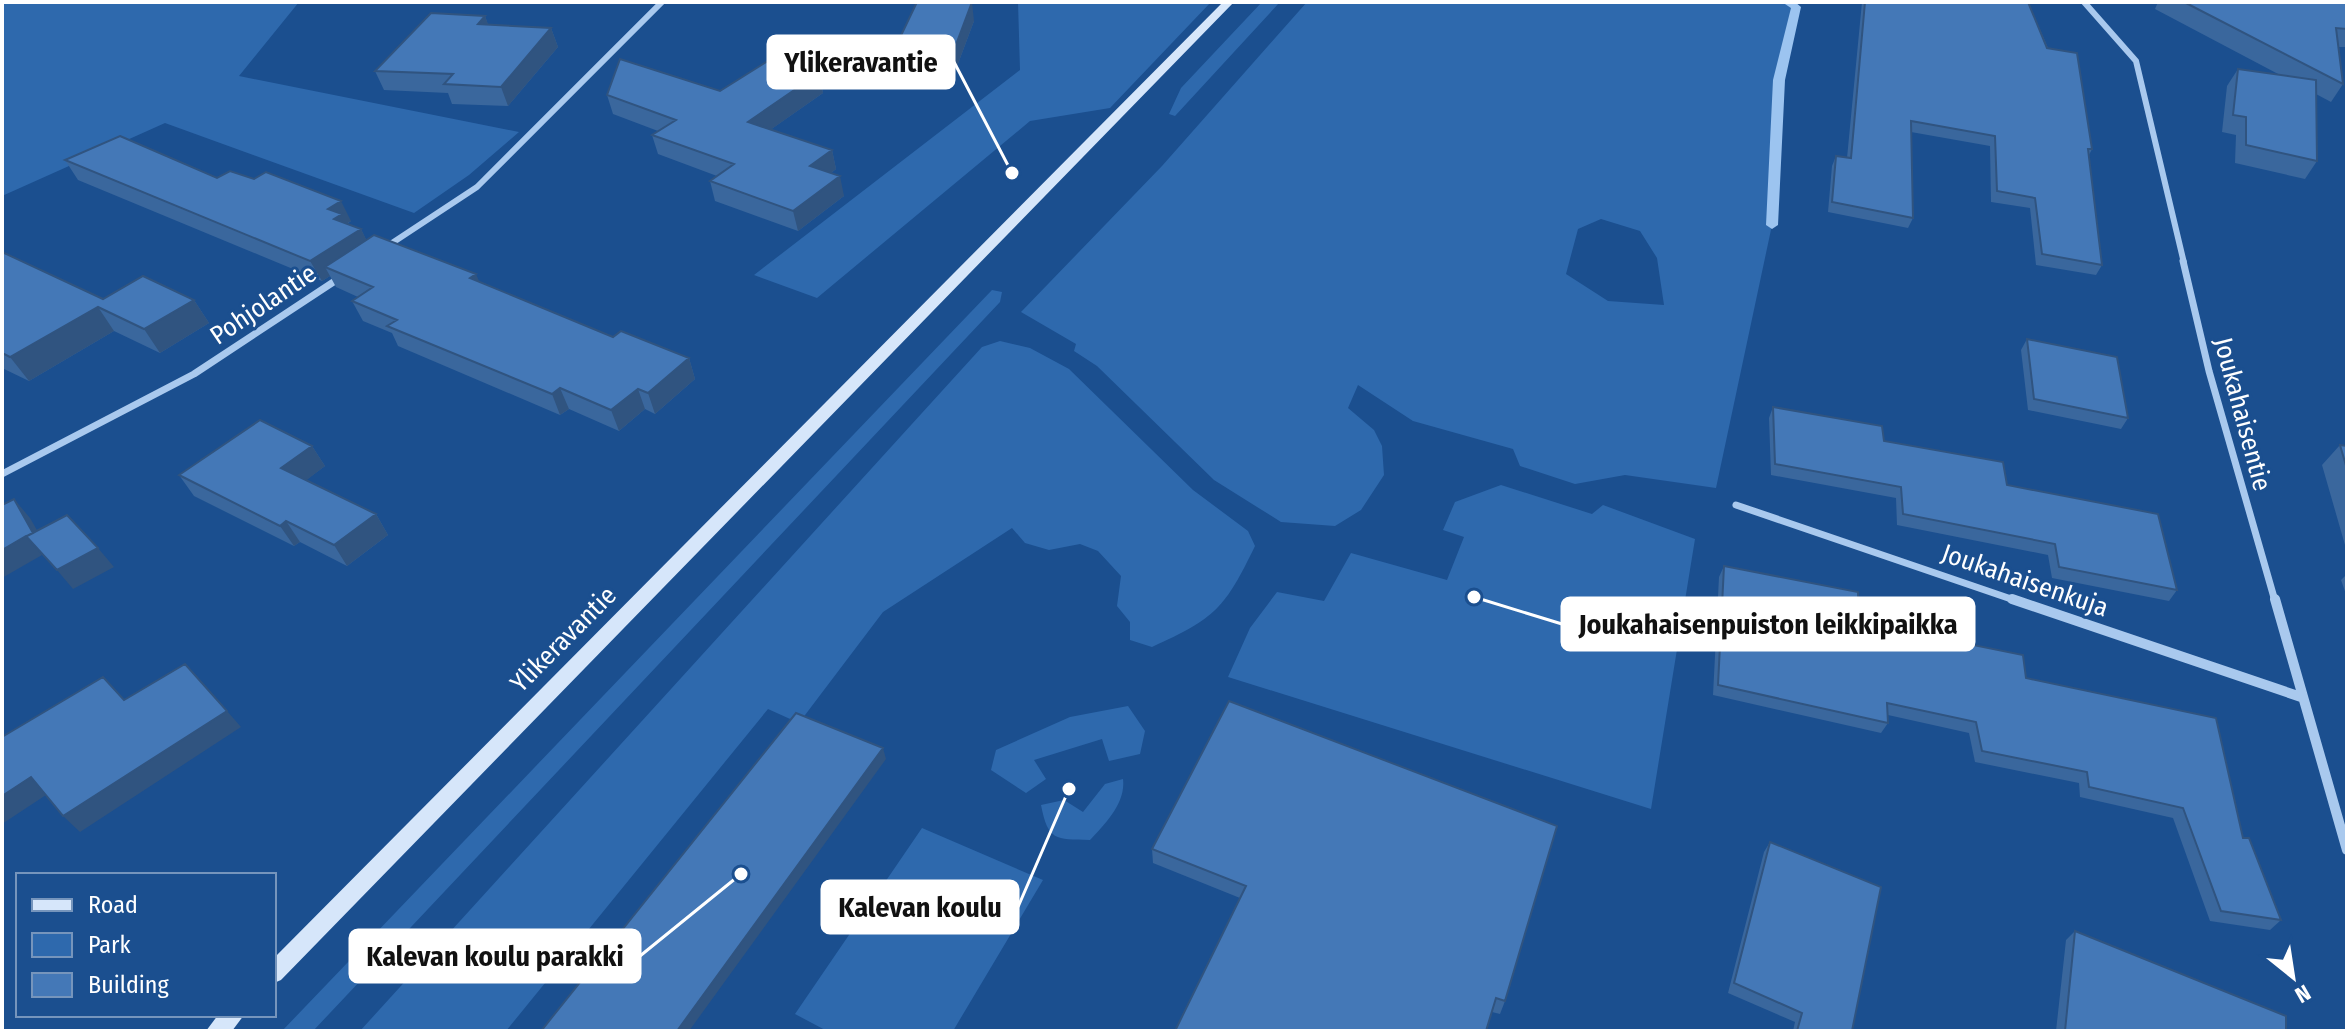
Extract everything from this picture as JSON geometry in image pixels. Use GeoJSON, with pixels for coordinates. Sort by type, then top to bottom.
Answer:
{"type":"FeatureCollection","features":[{"type":"Feature","properties":{"kind":"street"},"geometry":{"type":"LineString","coordinates":[[374,255],[477,187],[662,2]]}},
{"type":"Feature","properties":{"kind":"street","name":"Ylikeravantie"},"geometry":{"type":"LineString","coordinates":[[276,971],[1229,2]]}},
{"type":"Feature","properties":{"kind":"street","name":"Joukahaisentie"},"geometry":{"type":"LineString","coordinates":[[2084,2],[2136,61],[2209,371],[2347,850]]}},
{"type":"Feature","properties":{"kind":"street","name":"Pohjolantie"},"geometry":{"type":"LineString","coordinates":[[2,474],[194,374],[348,272]]}},
{"type":"Feature","properties":{"kind":"street","name":"Joukahaisenkuja"},"geometry":{"type":"LineString","coordinates":[[1736,505],[2301,697]]}},
{"type":"Feature","properties":{"kind":"green space"},"geometry":{"type":"Polygon","coordinates":[[[2,2],[299,2],[239,76],[519,132],[469,175],[414,213],[165,123],[2,196],[2,2]]]}},
{"type":"Feature","properties":{"kind":"green space"},"geometry":{"type":"Polygon","coordinates":[[[1018,2],[1211,2],[1110,108],[1030,121],[817,298],[754,275],[1020,70],[1018,2]]]}},
{"type":"Feature","properties":{"kind":"green space"},"geometry":{"type":"Polygon","coordinates":[[[1262,2],[1280,2],[1175,116],[1169,114],[1181,88],[1262,2]]]}},
{"type":"Feature","properties":{"kind":"green space"},"geometry":{"type":"Polygon","coordinates":[[[1307,2],[1787,2],[1796,7],[1779,80],[1772,225],[1716,488],[1625,475],[1575,484],[1520,466],[1513,449],[1413,421],[1358,385],[1348,408],[1374,430],[1382,446],[1384,475],[1361,510],[1335,526],[1281,522],[1214,480],[1097,366],[1074,351],[1076,344],[1021,312],[1162,166],[1307,2]],[[1601,219],[1578,229],[1566,274],[1608,301],[1664,305],[1657,258],[1640,231],[1601,219]]]}},
{"type":"Feature","properties":{"kind":"green space"},"geometry":{"type":"Polygon","coordinates":[[[992,290],[1002,292],[1000,302],[313,1031],[282,1031],[992,290]]]}},
{"type":"Feature","properties":{"kind":"green space"},"geometry":{"type":"Polygon","coordinates":[[[1000,341],[1030,348],[1069,369],[1193,490],[1248,531],[1255,546],[1235,584],[1216,609],[1191,628],[1152,647],[1130,640],[1130,622],[1117,606],[1121,576],[1098,551],[1080,544],[1049,550],[1025,543],[1012,528],[883,612],[799,723],[768,709],[506,1031],[360,1031],[982,347],[1000,341]]]}},
{"type":"Feature","properties":{"kind":"green space"},"geometry":{"type":"Polygon","coordinates":[[[1501,485],[1592,514],[1603,505],[1695,539],[1651,809],[1228,677],[1250,628],[1277,592],[1324,601],[1351,553],[1447,580],[1464,537],[1443,530],[1455,502],[1501,485]]]}},
{"type":"Feature","properties":{"kind":"green space"},"geometry":{"type":"Polygon","coordinates":[[[1128,706],[1145,731],[1140,754],[1109,761],[1102,739],[1034,760],[1046,779],[1026,793],[991,770],[996,750],[1070,717],[1128,706]]]}},
{"type":"Feature","properties":{"kind":"green space"},"geometry":{"type":"Polygon","coordinates":[[[1123,779],[1118,805],[1090,840],[1061,838],[1050,832],[1041,805],[1064,800],[1083,812],[1105,784],[1123,779]]]}},
{"type":"Feature","properties":{"kind":"green space"},"geometry":{"type":"Polygon","coordinates":[[[922,828],[1043,880],[953,1031],[827,1031],[795,1014],[922,828]]]}},
{"type":"Feature","properties":{"kind":"building"},"geometry":{"type":"Polygon","coordinates":[[[917,2],[972,2],[954,50],[895,48],[917,2]]]}},
{"type":"Feature","properties":{"kind":"building"},"geometry":{"type":"Polygon","coordinates":[[[1865,2],[2028,2],[2047,48],[2077,53],[2092,149],[2088,149],[2102,265],[2042,254],[2035,198],[1997,191],[1995,136],[1911,121],[1913,218],[1832,202],[1836,156],[1851,158],[1865,2]]]}},
{"type":"Feature","properties":{"kind":"building"},"geometry":{"type":"Polygon","coordinates":[[[2184,2],[2347,2],[2347,29],[2336,28],[2343,84],[2184,2]]]}},
{"type":"Feature","properties":{"kind":"building"},"geometry":{"type":"Polygon","coordinates":[[[431,13],[485,16],[478,24],[551,28],[501,87],[444,84],[453,74],[375,71],[431,13]]]}},
{"type":"Feature","properties":{"kind":"building"},"geometry":{"type":"Polygon","coordinates":[[[798,42],[819,73],[748,122],[832,150],[810,166],[840,176],[793,211],[710,181],[734,164],[652,135],[676,120],[607,95],[620,59],[720,91],[798,42]]]}},
{"type":"Feature","properties":{"kind":"building"},"geometry":{"type":"Polygon","coordinates":[[[2238,69],[2316,80],[2317,161],[2246,145],[2246,117],[2233,115],[2238,69]]]}},
{"type":"Feature","properties":{"kind":"building"},"geometry":{"type":"Polygon","coordinates":[[[120,136],[217,178],[230,171],[254,179],[266,172],[341,201],[328,209],[342,214],[334,219],[361,229],[310,261],[65,160],[120,136]]]}},
{"type":"Feature","properties":{"kind":"building"},"geometry":{"type":"Polygon","coordinates":[[[374,235],[476,274],[470,278],[613,337],[621,331],[689,358],[648,393],[638,389],[611,410],[560,388],[552,394],[387,326],[397,320],[352,301],[373,287],[325,267],[374,235]]]}},
{"type":"Feature","properties":{"kind":"building"},"geometry":{"type":"Polygon","coordinates":[[[2,252],[103,299],[143,276],[194,300],[144,329],[98,307],[10,357],[2,353],[2,252]]]}},
{"type":"Feature","properties":{"kind":"building"},"geometry":{"type":"Polygon","coordinates":[[[2027,339],[2117,357],[2128,418],[2034,399],[2027,339]]]}},
{"type":"Feature","properties":{"kind":"building"},"geometry":{"type":"Polygon","coordinates":[[[1773,407],[1882,426],[1884,441],[2003,462],[2007,485],[2158,514],[2177,590],[2059,567],[2055,544],[1903,514],[1901,487],[1775,464],[1773,407]]]}},
{"type":"Feature","properties":{"kind":"building"},"geometry":{"type":"Polygon","coordinates":[[[260,420],[312,446],[281,468],[376,514],[334,545],[286,521],[280,526],[179,475],[260,420]]]}},
{"type":"Feature","properties":{"kind":"building"},"geometry":{"type":"Polygon","coordinates":[[[2340,445],[2347,446],[2347,469],[2340,445]]]}},
{"type":"Feature","properties":{"kind":"building"},"geometry":{"type":"Polygon","coordinates":[[[14,499],[33,533],[67,515],[98,548],[57,570],[26,536],[2,550],[2,505],[14,499]]]}},
{"type":"Feature","properties":{"kind":"building"},"geometry":{"type":"Polygon","coordinates":[[[1724,566],[1858,592],[1859,622],[2023,655],[2026,678],[2216,718],[2243,838],[2249,838],[2281,920],[2221,911],[2183,808],[2089,787],[2087,772],[1982,751],[1976,722],[1887,703],[1888,723],[1718,685],[1724,566]]]}},
{"type":"Feature","properties":{"kind":"building"},"geometry":{"type":"Polygon","coordinates":[[[185,664],[227,711],[63,816],[31,777],[2,796],[2,737],[103,677],[124,700],[185,664]]]}},
{"type":"Feature","properties":{"kind":"building"},"geometry":{"type":"Polygon","coordinates":[[[1229,701],[1557,826],[1505,1001],[1496,998],[1486,1031],[1175,1031],[1246,886],[1152,849],[1229,701]]]}},
{"type":"Feature","properties":{"kind":"building"},"geometry":{"type":"Polygon","coordinates":[[[796,713],[883,748],[677,1031],[541,1031],[796,713]]]}},
{"type":"Feature","properties":{"kind":"building"},"geometry":{"type":"Polygon","coordinates":[[[1770,842],[1881,887],[1852,1031],[1797,1031],[1802,1013],[1734,983],[1770,842]]]}},
{"type":"Feature","properties":{"kind":"building"},"geometry":{"type":"Polygon","coordinates":[[[2075,931],[2286,1016],[2286,1031],[2065,1031],[2075,931]]]}},
{"type":"Feature","properties":{"kind":"waterway"},"geometry":{"type":"LineString","coordinates":[[1772,225],[1779,80],[1796,7],[1787,2]]}},
{"type":"Feature","properties":{"kind":"place","name":"Ylikeravantie"},"geometry":{"type":"Point","coordinates":[1012,173]}},
{"type":"Feature","properties":{"kind":"place","name":"Joukahaisenpuiston leikkipaikka"},"geometry":{"type":"Point","coordinates":[1474,597]}},
{"type":"Feature","properties":{"kind":"place","name":"Kalevan koulu"},"geometry":{"type":"Point","coordinates":[1069,789]}},
{"type":"Feature","properties":{"kind":"place","name":"Kalevan koulu parakki"},"geometry":{"type":"Point","coordinates":[741,874]}}]}
